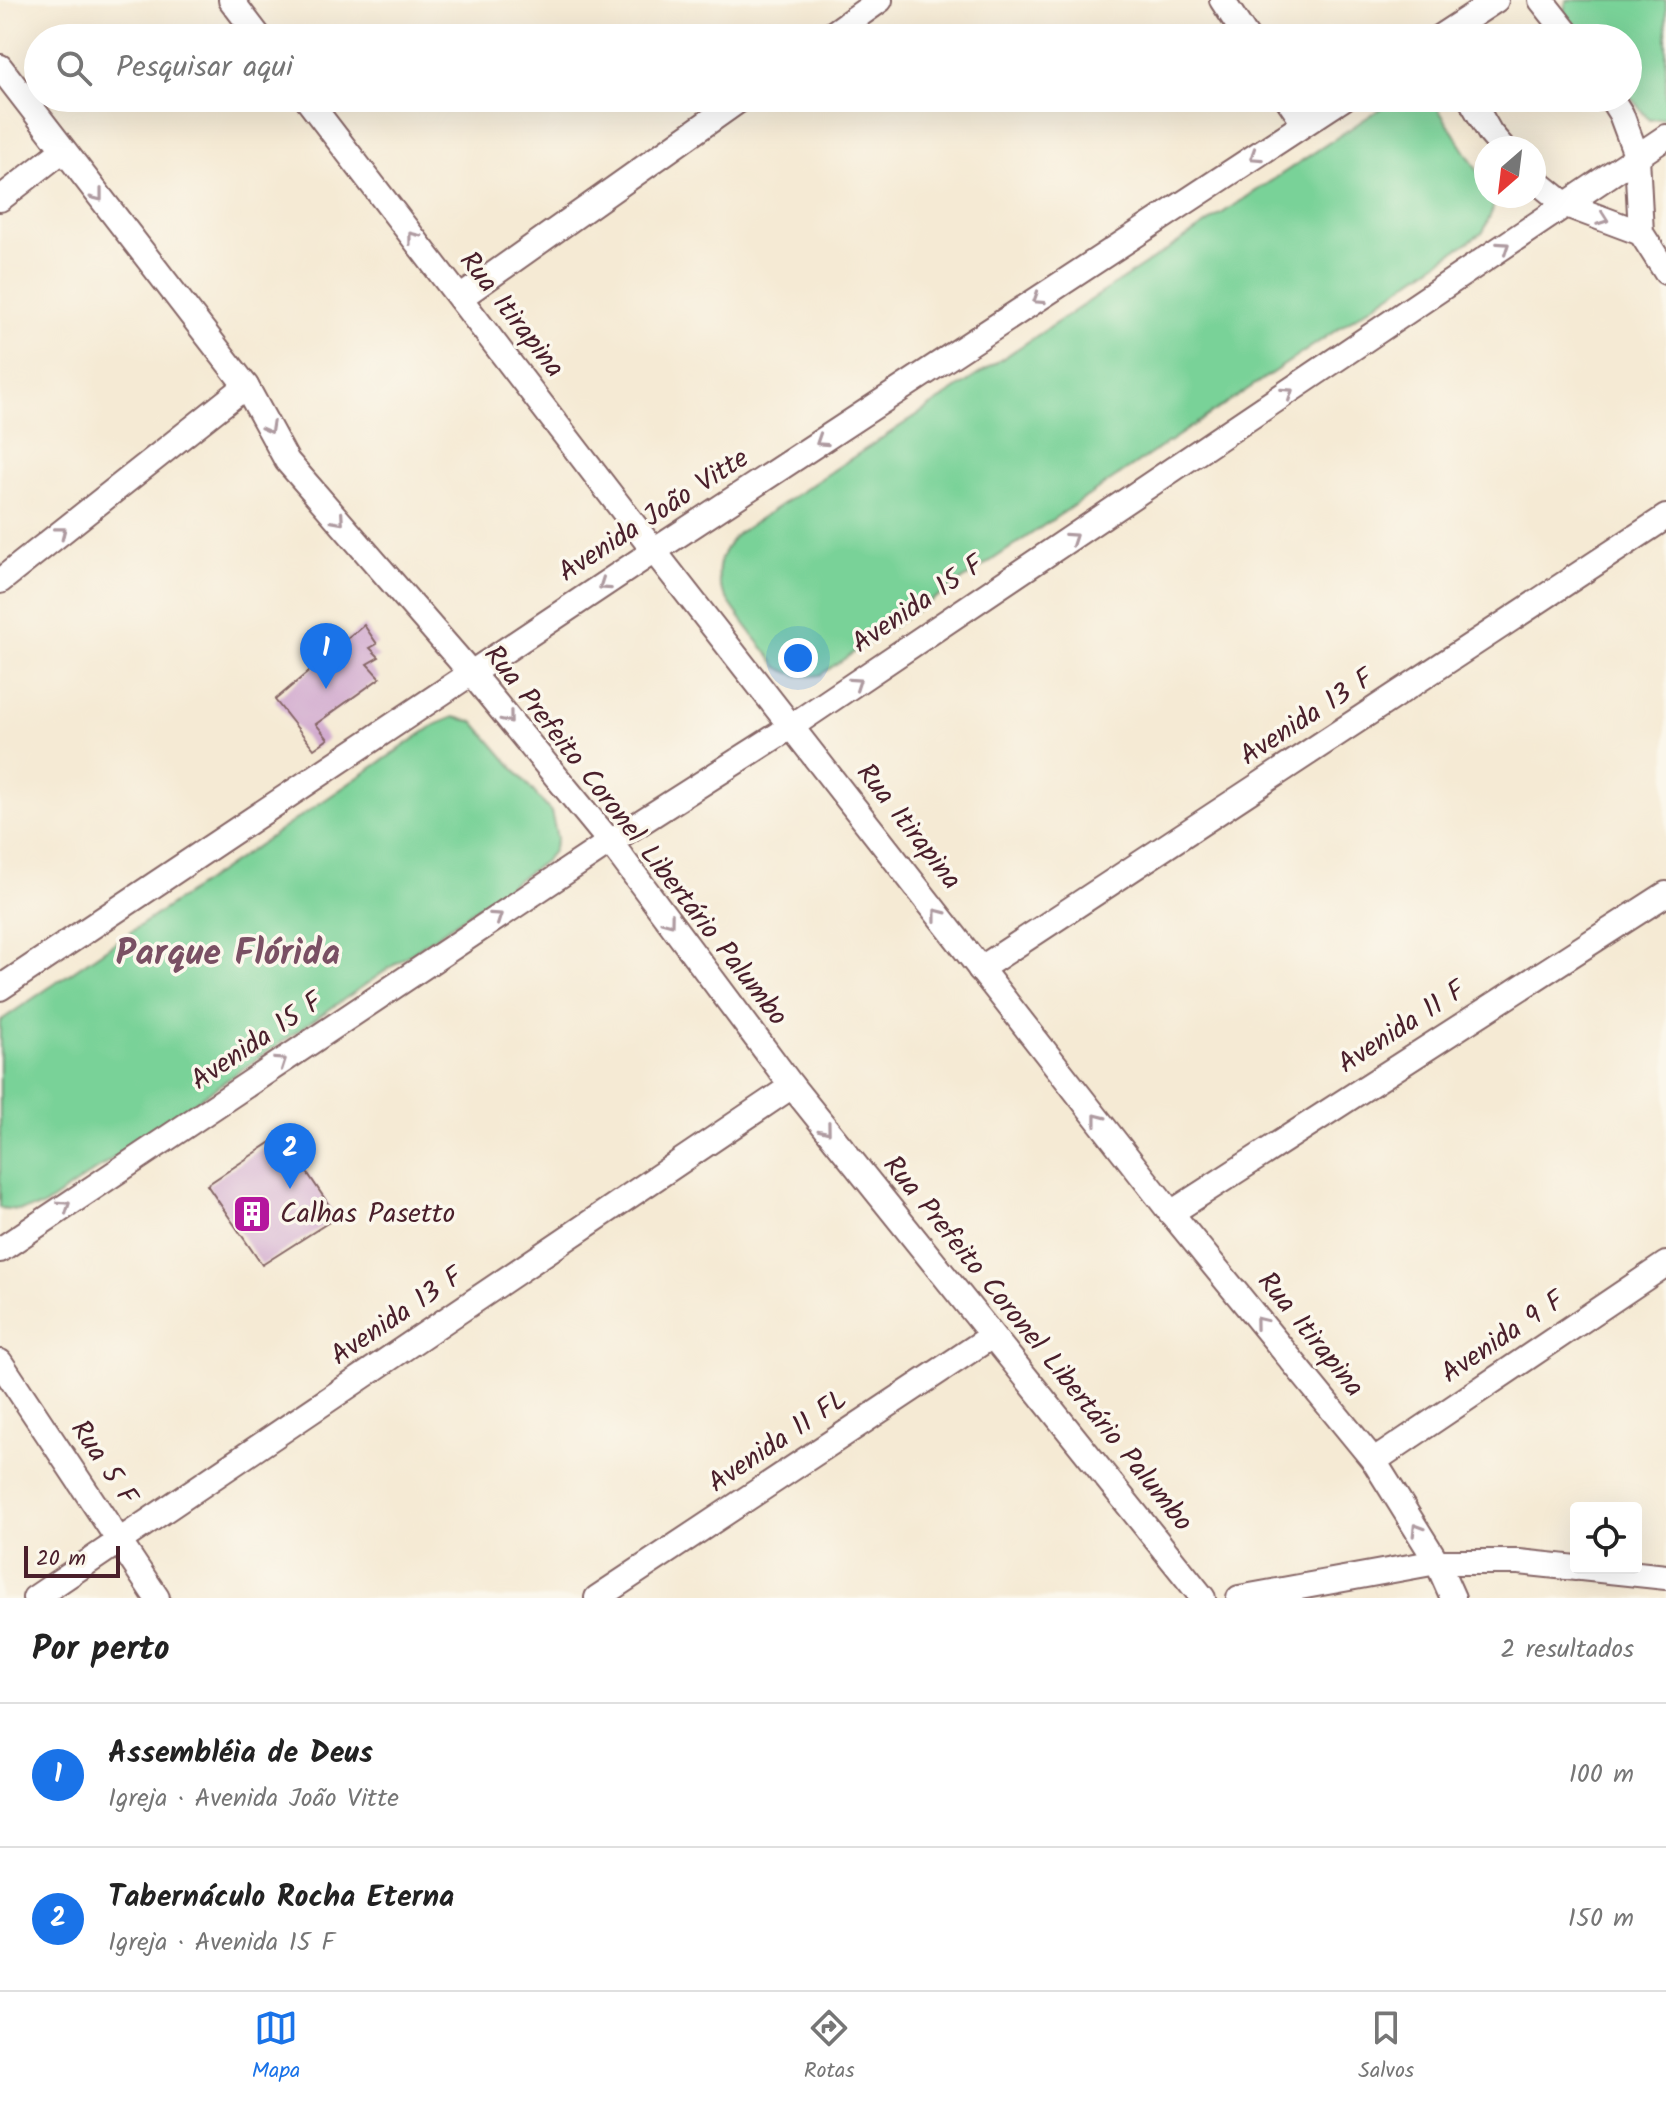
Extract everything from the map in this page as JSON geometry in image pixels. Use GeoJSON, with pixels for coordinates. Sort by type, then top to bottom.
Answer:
{"type":"FeatureCollection","features":[{"type":"Feature","properties":{"kind":"street"},"geometry":{"type":"LineString","coordinates":[[232,0],[250,24]]}},
{"type":"Feature","properties":{"kind":"street"},"geometry":{"type":"LineString","coordinates":[[847,24],[880,0]]}},
{"type":"Feature","properties":{"kind":"street"},"geometry":{"type":"LineString","coordinates":[[1222,0],[1238,24]]}},
{"type":"Feature","properties":{"kind":"street"},"geometry":{"type":"LineString","coordinates":[[1462,24],[1496,0]]}},
{"type":"Feature","properties":{"kind":"street"},"geometry":{"type":"LineString","coordinates":[[1541,0],[1560,24]]}},
{"type":"Feature","properties":{"kind":"street","name":"Rua Prefeito Coronel Libertário Palumbo"},"geometry":{"type":"LineString","coordinates":[[0,67],[24,99]]}},
{"type":"Feature","properties":{"kind":"street","name":"Rua Prefeito Coronel Libertário Palumbo"},"geometry":{"type":"LineString","coordinates":[[34,112],[246,386],[287,461],[471,673],[610,842],[792,1086],[1203,1598]]}},
{"type":"Feature","properties":{"kind":"street","name":"Rua Itirapina"},"geometry":{"type":"LineString","coordinates":[[317,112],[654,551],[1171,1213],[1374,1461],[1437,1562],[1453,1598]]}},
{"type":"Feature","properties":{"kind":"street"},"geometry":{"type":"LineString","coordinates":[[460,298],[722,112]]}},
{"type":"Feature","properties":{"kind":"street"},"geometry":{"type":"LineString","coordinates":[[1297,112],[1304,123]]}},
{"type":"Feature","properties":{"kind":"street","name":"Avenida João Vitte"},"geometry":{"type":"LineString","coordinates":[[0,988],[654,551],[1322,112]]}},
{"type":"Feature","properties":{"kind":"street"},"geometry":{"type":"LineString","coordinates":[[1478,112],[1493,136]]}},
{"type":"Feature","properties":{"kind":"street"},"geometry":{"type":"LineString","coordinates":[[1620,112],[1637,157],[1641,233],[1666,272]]}},
{"type":"Feature","properties":{"kind":"street","name":"Avenida 15 F"},"geometry":{"type":"LineString","coordinates":[[0,1250],[610,842],[792,726],[1666,137]]}},
{"type":"Feature","properties":{"kind":"street"},"geometry":{"type":"LineString","coordinates":[[0,199],[63,150]]}},
{"type":"Feature","properties":{"kind":"street"},"geometry":{"type":"LineString","coordinates":[[1546,189],[1566,205],[1641,233]]}},
{"type":"Feature","properties":{"kind":"street"},"geometry":{"type":"LineString","coordinates":[[0,581],[246,386]]}},
{"type":"Feature","properties":{"kind":"street","name":"Avenida 13 F"},"geometry":{"type":"LineString","coordinates":[[980,969],[1666,517]]}},
{"type":"Feature","properties":{"kind":"street","name":"Avenida 11 F"},"geometry":{"type":"LineString","coordinates":[[1171,1213],[1666,894]]}},
{"type":"Feature","properties":{"kind":"street","name":"Avenida 13 F"},"geometry":{"type":"LineString","coordinates":[[35,1598],[792,1086]]}},
{"type":"Feature","properties":{"kind":"street","name":"Avenida 9 F"},"geometry":{"type":"LineString","coordinates":[[1374,1461],[1666,1264]]}},
{"type":"Feature","properties":{"kind":"street","name":"Avenida 11 FL"},"geometry":{"type":"LineString","coordinates":[[597,1598],[992,1336]]}},
{"type":"Feature","properties":{"kind":"street","name":"Rua 5 F"},"geometry":{"type":"LineString","coordinates":[[0,1362],[157,1598]]}},
{"type":"Feature","properties":{"kind":"street"},"geometry":{"type":"LineString","coordinates":[[1239,1598],[1437,1562],[1519,1562],[1570,1567]]}},
{"type":"Feature","properties":{"kind":"street"},"geometry":{"type":"LineString","coordinates":[[1637,1574],[1666,1577]]}},
{"type":"Feature","properties":{"kind":"green space"},"geometry":{"type":"Polygon","coordinates":[[[1566,0],[1666,0],[1666,118],[1649,120],[1642,111],[1642,24],[1573,24],[1565,13],[1566,0]]]}},
{"type":"Feature","properties":{"kind":"green space"},"geometry":{"type":"Polygon","coordinates":[[[1375,112],[1440,112],[1474,165],[1474,208],[1493,208],[1483,232],[820,675],[798,676],[778,667],[737,614],[720,585],[719,571],[728,545],[737,534],[1375,112]]]}},
{"type":"Feature","properties":{"kind":"green space"},"geometry":{"type":"Polygon","coordinates":[[[454,717],[474,722],[551,812],[557,838],[553,851],[545,861],[42,1207],[18,1210],[0,1208],[0,1021],[435,725],[454,717]]]}},
{"type":"Feature","properties":{"kind":"building"},"geometry":{"type":"Polygon","coordinates":[[[364,625],[377,644],[370,648],[379,657],[367,664],[380,678],[316,724],[328,739],[314,749],[275,700],[364,625]]]}},
{"type":"Feature","properties":{"kind":"building"},"geometry":{"type":"Polygon","coordinates":[[[282,1135],[337,1217],[262,1265],[207,1185],[282,1135]]]}},
{"type":"Feature","properties":{"kind":"place","name":"Assembléia de Deus"},"geometry":{"type":"Point","coordinates":[326,689]}},
{"type":"Feature","properties":{"kind":"place","name":"Tabernáculo Rocha Eterna"},"geometry":{"type":"Point","coordinates":[290,1189]}},
{"type":"Feature","properties":{"kind":"place","name":"Calhas Pasetto"},"geometry":{"type":"Point","coordinates":[252,1214]}},
{"type":"Feature","properties":{"kind":"district","name":"Parque Flórida"},"geometry":{"type":"Point","coordinates":[228,954]}}]}
